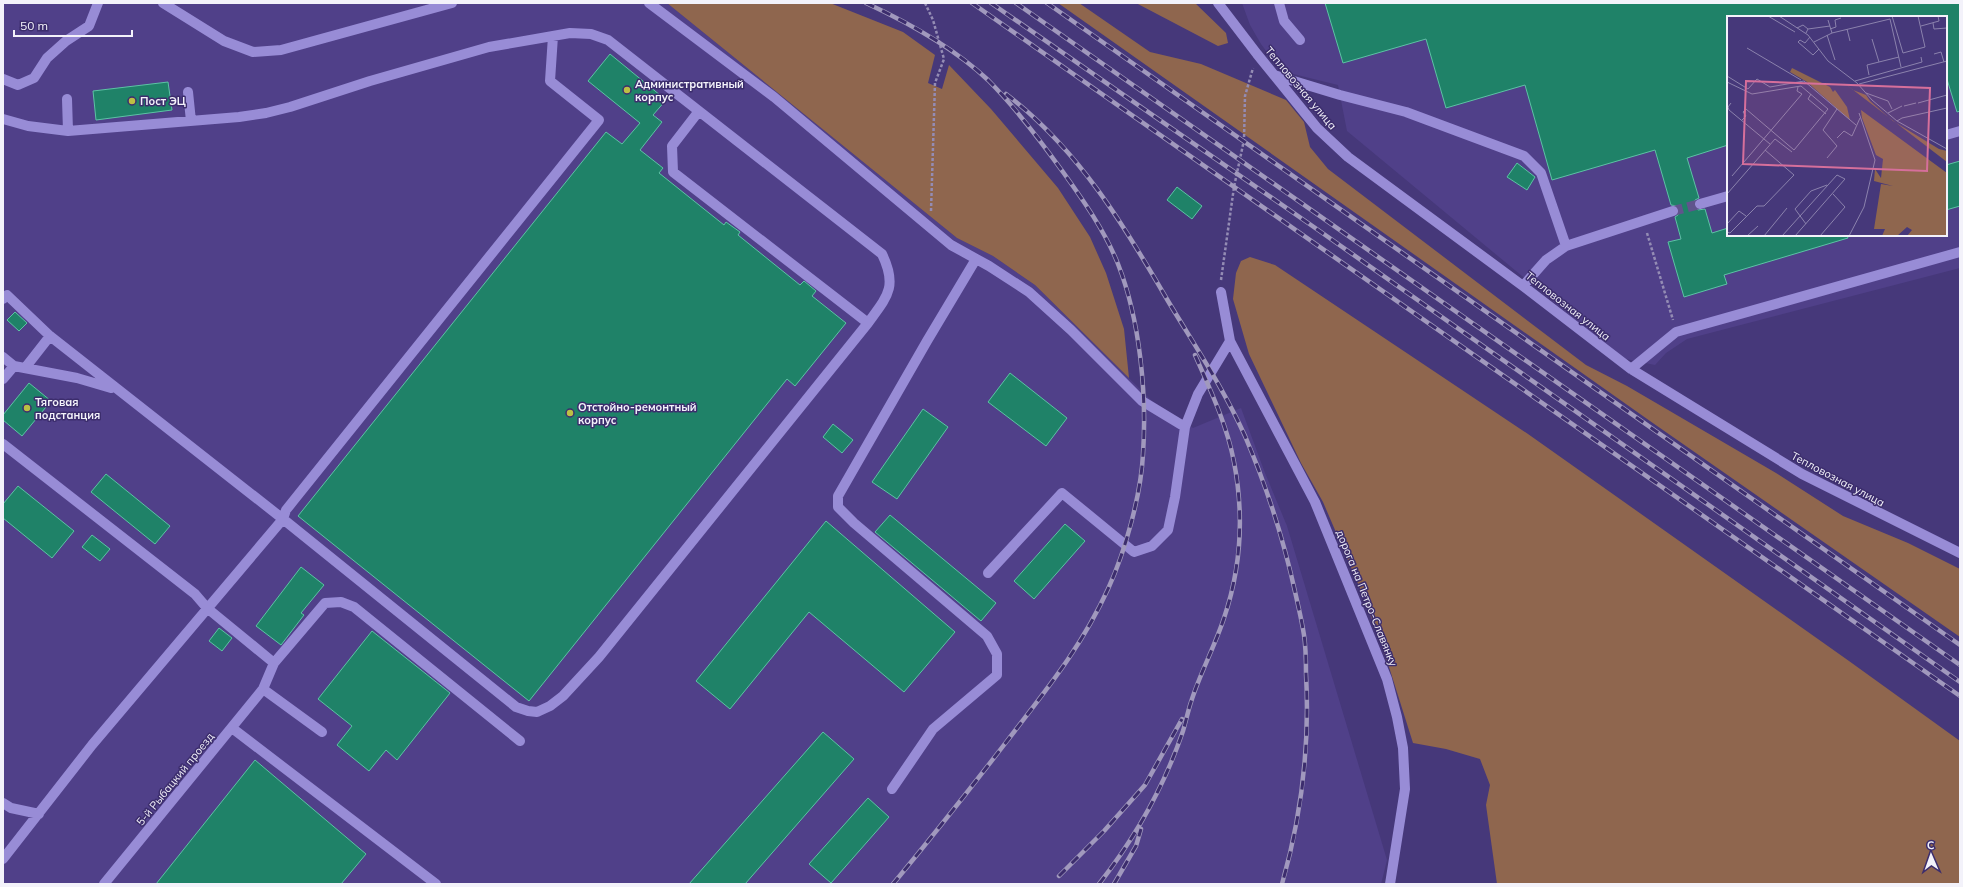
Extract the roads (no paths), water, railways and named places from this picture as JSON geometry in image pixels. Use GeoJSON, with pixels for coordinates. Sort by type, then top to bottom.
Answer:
{"type":"FeatureCollection","features":[{"type":"Feature","properties":{"kind":"street"},"geometry":{"type":"LineString","coordinates":[[3,79],[18,85],[34,78],[47,58],[66,41],[89,26],[98,3]]}},
{"type":"Feature","properties":{"kind":"street"},"geometry":{"type":"LineString","coordinates":[[163,3],[224,41],[253,52],[282,50],[452,3]]}},
{"type":"Feature","properties":{"kind":"street"},"geometry":{"type":"LineString","coordinates":[[648,3],[774,97],[951,245],[1028,292],[1071,330],[1142,401],[1185,427]]}},
{"type":"Feature","properties":{"kind":"street","name":"Тепловозная улица"},"geometry":{"type":"LineString","coordinates":[[1218,3],[1317,128],[1348,157],[1523,286],[1631,369],[1802,474],[1960,553]]}},
{"type":"Feature","properties":{"kind":"street"},"geometry":{"type":"LineString","coordinates":[[1279,3],[1284,21],[1300,40]]}},
{"type":"Feature","properties":{"kind":"street"},"geometry":{"type":"LineString","coordinates":[[3,119],[28,126],[68,131],[266,113],[489,47],[570,33],[591,34],[608,40],[882,254],[890,269],[891,283],[885,299],[868,323],[599,657],[563,696],[550,706],[537,712],[528,712],[516,707],[282,519],[119,392],[50,336],[7,295],[3,300]]}},
{"type":"Feature","properties":{"kind":"street"},"geometry":{"type":"LineString","coordinates":[[3,859],[92,745],[207,608],[227,587],[282,519],[286,510],[599,120],[550,81],[553,36]]}},
{"type":"Feature","properties":{"kind":"street"},"geometry":{"type":"LineString","coordinates":[[1274,75],[1340,95],[1406,112],[1524,156],[1541,173],[1566,246]]}},
{"type":"Feature","properties":{"kind":"street"},"geometry":{"type":"LineString","coordinates":[[188,92],[191,121]]}},
{"type":"Feature","properties":{"kind":"street"},"geometry":{"type":"LineString","coordinates":[[68,99],[68,131]]}},
{"type":"Feature","properties":{"kind":"street"},"geometry":{"type":"LineString","coordinates":[[699,111],[672,146],[672,172],[868,323]]}},
{"type":"Feature","properties":{"kind":"street"},"geometry":{"type":"LineString","coordinates":[[1947,135],[1960,131]]}},
{"type":"Feature","properties":{"kind":"street"},"geometry":{"type":"LineString","coordinates":[[1700,204],[1727,196]]}},
{"type":"Feature","properties":{"kind":"street"},"geometry":{"type":"LineString","coordinates":[[1523,286],[1546,260],[1566,246],[1673,211]]}},
{"type":"Feature","properties":{"kind":"street"},"geometry":{"type":"LineString","coordinates":[[1631,369],[1676,332],[1960,252]]}},
{"type":"Feature","properties":{"kind":"street"},"geometry":{"type":"LineString","coordinates":[[892,789],[933,729],[968,702],[997,675],[997,654],[987,636],[854,523],[838,507],[838,496],[976,259]]}},
{"type":"Feature","properties":{"kind":"street","name":"дорога на Петро-Славянку"},"geometry":{"type":"LineString","coordinates":[[1221,292],[1230,341],[1315,502],[1387,679],[1397,716],[1403,748],[1405,789],[1390,884]]}},
{"type":"Feature","properties":{"kind":"street"},"geometry":{"type":"LineString","coordinates":[[25,368],[50,336]]}},
{"type":"Feature","properties":{"kind":"street"},"geometry":{"type":"LineString","coordinates":[[988,573],[1062,493],[1134,552],[1152,546],[1168,530],[1176,497],[1185,427],[1198,394],[1230,341]]}},
{"type":"Feature","properties":{"kind":"street"},"geometry":{"type":"LineString","coordinates":[[3,357],[14,366],[77,378],[119,392]]}},
{"type":"Feature","properties":{"kind":"street"},"geometry":{"type":"LineString","coordinates":[[3,379],[14,366]]}},
{"type":"Feature","properties":{"kind":"street"},"geometry":{"type":"LineString","coordinates":[[3,444],[195,594],[207,608],[274,663]]}},
{"type":"Feature","properties":{"kind":"street","name":"5-й Рыбацкий проезд"},"geometry":{"type":"LineString","coordinates":[[104,884],[263,689],[274,663],[326,603],[341,602],[354,607],[520,741]]}},
{"type":"Feature","properties":{"kind":"street"},"geometry":{"type":"LineString","coordinates":[[263,689],[322,732]]}},
{"type":"Feature","properties":{"kind":"street"},"geometry":{"type":"LineString","coordinates":[[232,728],[436,884]]}},
{"type":"Feature","properties":{"kind":"street"},"geometry":{"type":"LineString","coordinates":[[3,803],[11,808],[39,814]]}},
{"type":"Feature","properties":{"kind":"tunnel"},"geometry":{"type":"LineString","coordinates":[[1673,211],[1700,204]]}},
{"type":"Feature","properties":{"kind":"railway"},"geometry":{"type":"LineString","coordinates":[[866,3],[914,27],[945,46],[988,80],[1027,124],[1078,194],[1107,240],[1126,286],[1137,333],[1143,382],[1144,407],[1142,470],[1136,505],[1120,558],[1098,610],[1074,650],[1049,686],[965,795],[893,884]]}},
{"type":"Feature","properties":{"kind":"railway"},"geometry":{"type":"LineString","coordinates":[[972,3],[1960,696]]}},
{"type":"Feature","properties":{"kind":"railway"},"geometry":{"type":"LineString","coordinates":[[991,3],[1321,232],[1960,682]]}},
{"type":"Feature","properties":{"kind":"railway"},"geometry":{"type":"LineString","coordinates":[[1016,3],[1960,665]]}},
{"type":"Feature","properties":{"kind":"railway"},"geometry":{"type":"LineString","coordinates":[[1047,3],[1960,645]]}},
{"type":"Feature","properties":{"kind":"railway"},"geometry":{"type":"LineString","coordinates":[[1006,94],[1056,139],[1098,190],[1134,244],[1228,401],[1245,436],[1268,495],[1291,575],[1305,640],[1306,654],[1307,728],[1303,780],[1295,832],[1282,884]]}},
{"type":"Feature","properties":{"kind":"railway"},"geometry":{"type":"LineString","coordinates":[[1099,884],[1125,849],[1158,792],[1167,772],[1183,731],[1195,691],[1220,628],[1230,599],[1234,580],[1240,521],[1234,462],[1223,421],[1195,355]]}},
{"type":"Feature","properties":{"kind":"railway"},"geometry":{"type":"LineString","coordinates":[[1059,876],[1104,831],[1145,785],[1182,719]]}},
{"type":"Feature","properties":{"kind":"railway"},"geometry":{"type":"LineString","coordinates":[[1114,884],[1136,846],[1141,829]]}},
{"type":"Feature","properties":{"kind":"place","name":"Административный корпус"},"geometry":{"type":"Point","coordinates":[627,90]}},
{"type":"Feature","properties":{"kind":"place","name":"Пост ЭЦ"},"geometry":{"type":"Point","coordinates":[132,101]}},
{"type":"Feature","properties":{"kind":"place","name":"Тяговая подстанция"},"geometry":{"type":"Point","coordinates":[27,408]}},
{"type":"Feature","properties":{"kind":"place","name":"Отстойно-ремонтный корпус"},"geometry":{"type":"Point","coordinates":[570,413]}}]}
